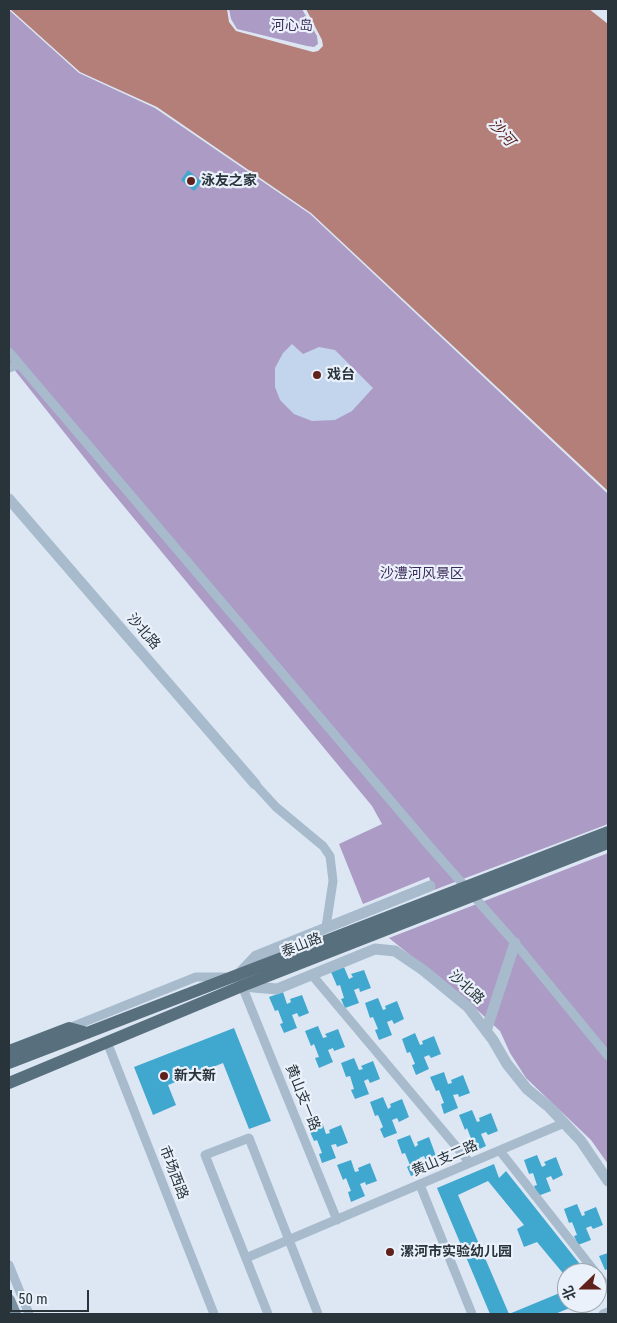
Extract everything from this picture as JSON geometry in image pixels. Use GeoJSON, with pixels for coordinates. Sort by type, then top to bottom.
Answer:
{"type":"FeatureCollection","features":[{"type":"Feature","properties":{"kind":"main road","name":"泰山路"},"geometry":{"type":"LineString","coordinates":[[469,891],[608,832]]}},
{"type":"Feature","properties":{"kind":"main road","name":"泰山路"},"geometry":{"type":"LineString","coordinates":[[9,1064],[87,1033],[237,979],[469,891],[608,842]]}},
{"type":"Feature","properties":{"kind":"main road","name":"泰山路"},"geometry":{"type":"LineString","coordinates":[[9,1083],[107,1042],[237,979]]}},
{"type":"Feature","properties":{"kind":"main road"},"geometry":{"type":"LineString","coordinates":[[9,1051],[69,1028],[87,1033]]}},
{"type":"Feature","properties":{"kind":"main road"},"geometry":{"type":"LineString","coordinates":[[9,1300],[15,1314]]}},
{"type":"Feature","properties":{"kind":"street"},"geometry":{"type":"LineString","coordinates":[[9,352],[515,943],[608,1056]]}},
{"type":"Feature","properties":{"kind":"street"},"geometry":{"type":"LineString","coordinates":[[9,368],[20,364]]}},
{"type":"Feature","properties":{"kind":"street","name":"沙北路"},"geometry":{"type":"LineString","coordinates":[[9,499],[255,784]]}},
{"type":"Feature","properties":{"kind":"street"},"geometry":{"type":"LineString","coordinates":[[255,784],[276,808],[323,846],[330,856],[333,881],[326,927]]}},
{"type":"Feature","properties":{"kind":"street"},"geometry":{"type":"LineString","coordinates":[[69,1028],[196,977],[237,979],[256,956],[430,886]]}},
{"type":"Feature","properties":{"kind":"street"},"geometry":{"type":"LineString","coordinates":[[486,1031],[515,943]]}},
{"type":"Feature","properties":{"kind":"street","name":"沙北路"},"geometry":{"type":"LineString","coordinates":[[237,979],[277,989],[375,949],[395,951],[423,970],[468,1007],[494,1040],[507,1064],[527,1090],[549,1107],[581,1141],[608,1181]]}},
{"type":"Feature","properties":{"kind":"street"},"geometry":{"type":"LineString","coordinates":[[312,975],[470,1163]]}},
{"type":"Feature","properties":{"kind":"street","name":"黄山支一路"},"geometry":{"type":"LineString","coordinates":[[237,979],[337,1220]]}},
{"type":"Feature","properties":{"kind":"street","name":"市场西路"},"geometry":{"type":"LineString","coordinates":[[107,1042],[214,1314]]}},
{"type":"Feature","properties":{"kind":"street","name":"黄山支二路"},"geometry":{"type":"LineString","coordinates":[[246,1258],[564,1123]]}},
{"type":"Feature","properties":{"kind":"street"},"geometry":{"type":"LineString","coordinates":[[268,1314],[205,1155],[248,1138],[318,1314]]}},
{"type":"Feature","properties":{"kind":"street"},"geometry":{"type":"LineString","coordinates":[[500,1151],[588,1263]]}},
{"type":"Feature","properties":{"kind":"street"},"geometry":{"type":"LineString","coordinates":[[420,1185],[472,1314]]}},
{"type":"Feature","properties":{"kind":"street"},"geometry":{"type":"LineString","coordinates":[[9,1265],[29,1314]]}},
{"type":"Feature","properties":{"kind":"street"},"geometry":{"type":"LineString","coordinates":[[602,1314],[608,1312]]}},
{"type":"Feature","properties":{"kind":"green space","name":"河心岛"},"geometry":{"type":"Polygon","coordinates":[[[229,9],[302,9],[317,36],[318,44],[314,47],[307,46],[237,29],[231,19],[229,9]]]}},
{"type":"Feature","properties":{"kind":"green space","name":"沙澧河风景区"},"geometry":{"type":"Polygon","coordinates":[[[9,10],[79,73],[155,108],[310,214],[608,494],[608,824],[434,890],[429,877],[363,904],[339,844],[382,824],[372,806],[98,475],[9,363],[9,10]]]}},
{"type":"Feature","properties":{"kind":"green space"},"geometry":{"type":"Polygon","coordinates":[[[608,853],[608,1164],[591,1140],[526,1078],[510,1053],[500,1031],[472,1005],[389,938],[608,853]]]}},
{"type":"Feature","properties":{"kind":"shaded area"},"geometry":{"type":"Polygon","coordinates":[[[292,344],[303,354],[319,347],[335,350],[373,388],[352,411],[335,420],[312,421],[294,414],[280,400],[275,387],[275,368],[283,353],[292,344]]]}},
{"type":"Feature","properties":{"kind":"water","name":"沙河"},"geometry":{"type":"Polygon","coordinates":[[[10,9],[227,9],[229,22],[236,31],[313,52],[318,51],[323,46],[322,40],[306,9],[589,9],[608,24],[608,491],[311,213],[157,107],[80,72],[10,9]]]}},
{"type":"Feature","properties":{"kind":"building","name":"泳友之家"},"geometry":{"type":"Polygon","coordinates":[[[188,170],[202,182],[194,191],[181,180],[188,170]]]}},
{"type":"Feature","properties":{"kind":"building"},"geometry":{"type":"Polygon","coordinates":[[[344,967],[349,979],[353,977],[351,974],[364,970],[371,988],[360,992],[359,988],[354,990],[359,1003],[345,1008],[341,999],[344,998],[340,985],[337,986],[331,972],[344,967]]]}},
{"type":"Feature","properties":{"kind":"building"},"geometry":{"type":"Polygon","coordinates":[[[283,992],[287,1004],[291,1002],[290,999],[302,995],[309,1013],[299,1017],[297,1013],[292,1015],[297,1028],[284,1033],[280,1024],[283,1023],[278,1010],[275,1011],[269,997],[283,992]]]}},
{"type":"Feature","properties":{"kind":"building"},"geometry":{"type":"Polygon","coordinates":[[[378,998],[383,1010],[386,1009],[385,1006],[397,1001],[404,1019],[394,1024],[392,1020],[387,1022],[392,1035],[379,1040],[375,1030],[378,1029],[373,1017],[370,1018],[365,1003],[378,998]]]}},
{"type":"Feature","properties":{"kind":"building"},"geometry":{"type":"Polygon","coordinates":[[[318,1026],[323,1038],[327,1037],[325,1034],[338,1029],[345,1047],[334,1051],[333,1048],[328,1050],[333,1062],[319,1068],[315,1058],[319,1057],[314,1044],[311,1046],[305,1031],[318,1026]]]}},
{"type":"Feature","properties":{"kind":"building","name":"新大新"},"geometry":{"type":"Polygon","coordinates":[[[234,1028],[271,1121],[249,1129],[223,1063],[168,1085],[176,1105],[153,1115],[134,1067],[234,1028]]]}},
{"type":"Feature","properties":{"kind":"building"},"geometry":{"type":"Polygon","coordinates":[[[415,1033],[420,1045],[423,1044],[422,1041],[434,1036],[441,1054],[431,1058],[429,1055],[424,1057],[429,1069],[416,1075],[412,1065],[415,1064],[410,1052],[407,1053],[402,1039],[415,1033]]]}},
{"type":"Feature","properties":{"kind":"building"},"geometry":{"type":"Polygon","coordinates":[[[354,1058],[359,1070],[363,1069],[361,1066],[373,1061],[380,1079],[370,1083],[368,1079],[364,1081],[369,1094],[355,1099],[351,1090],[354,1089],[350,1076],[346,1077],[341,1063],[354,1058]]]}},
{"type":"Feature","properties":{"kind":"building"},"geometry":{"type":"Polygon","coordinates":[[[444,1072],[448,1084],[452,1083],[451,1080],[463,1075],[470,1093],[459,1097],[458,1094],[453,1095],[458,1108],[444,1114],[441,1104],[444,1103],[439,1090],[436,1091],[430,1077],[444,1072]]]}},
{"type":"Feature","properties":{"kind":"building"},"geometry":{"type":"Polygon","coordinates":[[[383,1097],[388,1109],[391,1107],[390,1104],[402,1099],[409,1117],[399,1122],[397,1118],[392,1120],[397,1133],[384,1138],[380,1129],[383,1127],[378,1115],[375,1116],[370,1102],[383,1097]]]}},
{"type":"Feature","properties":{"kind":"building"},"geometry":{"type":"Polygon","coordinates":[[[472,1110],[477,1122],[480,1121],[479,1118],[491,1113],[498,1131],[488,1135],[486,1132],[481,1134],[486,1146],[473,1152],[469,1142],[472,1141],[459,1115],[472,1110]]]}},
{"type":"Feature","properties":{"kind":"building"},"geometry":{"type":"Polygon","coordinates":[[[322,1122],[326,1134],[330,1133],[329,1130],[341,1125],[348,1143],[337,1147],[336,1144],[331,1145],[336,1158],[322,1163],[319,1154],[322,1153],[317,1140],[314,1141],[308,1127],[322,1122]]]}},
{"type":"Feature","properties":{"kind":"building"},"geometry":{"type":"Polygon","coordinates":[[[410,1135],[415,1147],[418,1145],[417,1142],[429,1137],[436,1156],[426,1160],[424,1156],[419,1158],[424,1171],[411,1176],[407,1167],[410,1165],[405,1153],[402,1154],[397,1140],[410,1135]]]}},
{"type":"Feature","properties":{"kind":"building"},"geometry":{"type":"Polygon","coordinates":[[[537,1155],[542,1167],[546,1165],[544,1162],[556,1157],[563,1175],[553,1180],[551,1176],[546,1178],[551,1191],[538,1196],[534,1186],[537,1185],[533,1173],[529,1174],[524,1160],[537,1155]]]}},
{"type":"Feature","properties":{"kind":"building"},"geometry":{"type":"Polygon","coordinates":[[[351,1160],[355,1172],[359,1171],[358,1168],[370,1163],[377,1181],[366,1185],[365,1182],[360,1184],[365,1196],[351,1202],[348,1192],[351,1191],[346,1178],[343,1180],[337,1165],[351,1160]]]}},
{"type":"Feature","properties":{"kind":"building"},"geometry":{"type":"Polygon","coordinates":[[[494,1164],[499,1178],[506,1171],[579,1263],[557,1263],[557,1266],[537,1242],[524,1247],[517,1229],[524,1225],[488,1181],[458,1195],[509,1314],[490,1314],[437,1188],[494,1164]]]}},
{"type":"Feature","properties":{"kind":"building"},"geometry":{"type":"Polygon","coordinates":[[[577,1204],[582,1216],[585,1215],[584,1212],[596,1207],[603,1225],[593,1229],[591,1226],[586,1228],[591,1240],[578,1245],[574,1236],[577,1235],[572,1222],[569,1223],[564,1209],[577,1204]]]}},
{"type":"Feature","properties":{"kind":"building"},"geometry":{"type":"Polygon","coordinates":[[[608,1253],[608,1269],[607,1263],[602,1263],[599,1256],[608,1253]]]}},
{"type":"Feature","properties":{"kind":"building"},"geometry":{"type":"Polygon","coordinates":[[[557,1294],[557,1313],[509,1314],[557,1294]]]}},
{"type":"Feature","properties":{"kind":"place","name":"泳友之家"},"geometry":{"type":"Point","coordinates":[191,181]}},
{"type":"Feature","properties":{"kind":"place","name":"戏台"},"geometry":{"type":"Point","coordinates":[317,375]}},
{"type":"Feature","properties":{"kind":"place","name":"新大新"},"geometry":{"type":"Point","coordinates":[164,1076]}},
{"type":"Feature","properties":{"kind":"place","name":"漯河市实验幼儿园"},"geometry":{"type":"Point","coordinates":[390,1252]}}]}
